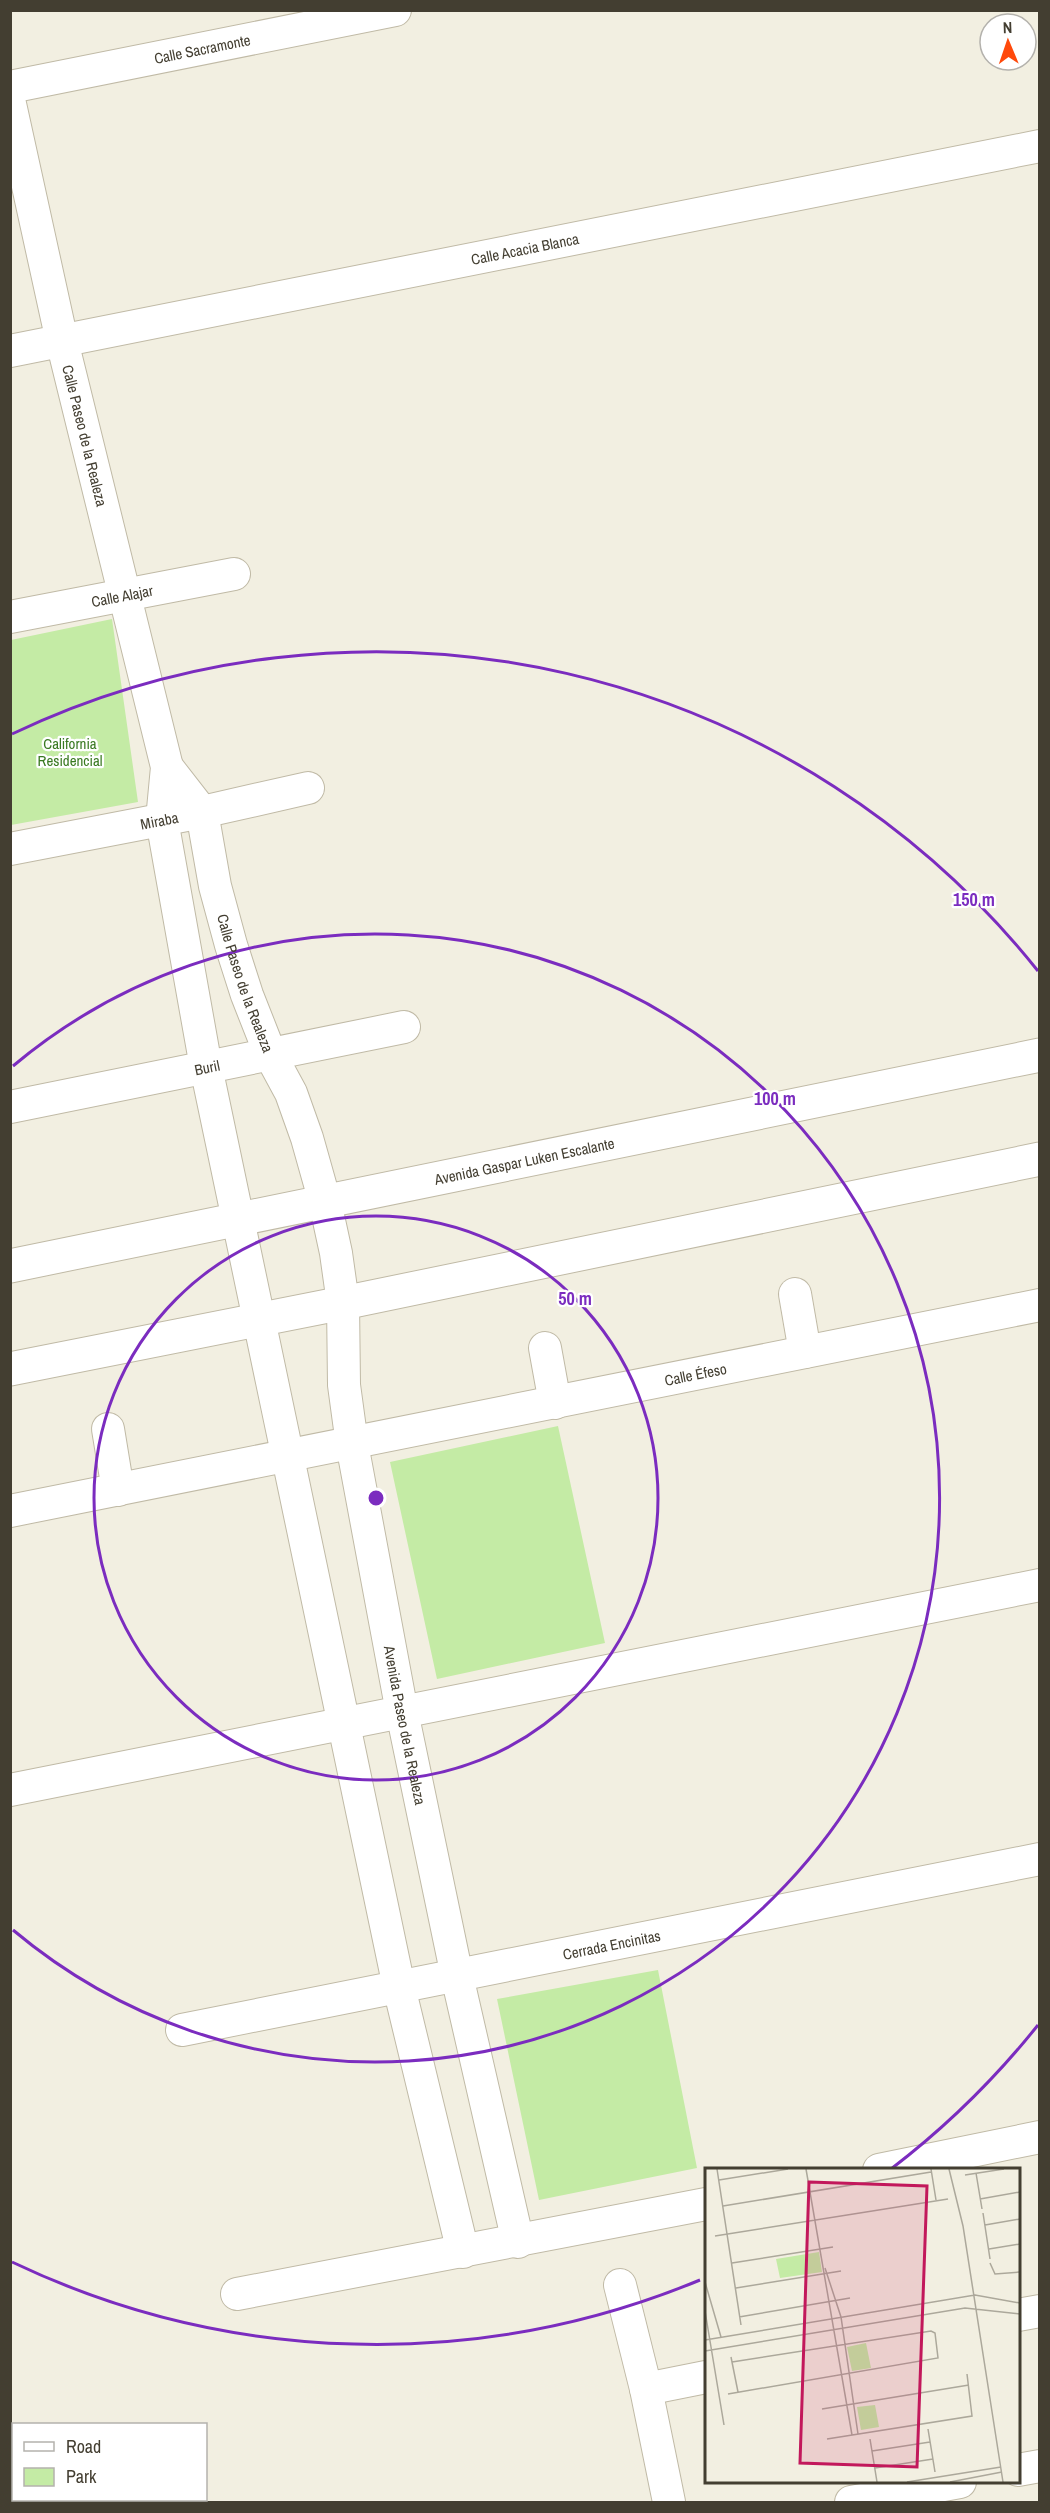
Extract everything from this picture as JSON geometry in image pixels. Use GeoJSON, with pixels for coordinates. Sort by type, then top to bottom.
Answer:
{"type":"FeatureCollection","features":[{"type":"Feature","properties":{"kind":"street","name":"Calle Sacramonte"},"geometry":{"type":"LineString","coordinates":[[10,87],[395,10]]}},
{"type":"Feature","properties":{"kind":"street","name":"Calle Paseo de la Realeza"},"geometry":{"type":"LineString","coordinates":[[10,104],[62,341],[167,767],[162,820],[206,1067],[239,1220]]}},
{"type":"Feature","properties":{"kind":"street","name":"Calle Acacia Blanca"},"geometry":{"type":"LineString","coordinates":[[10,351],[1040,146]]}},
{"type":"Feature","properties":{"kind":"street","name":"Calle Alajar"},"geometry":{"type":"LineString","coordinates":[[10,617],[234,574]]}},
{"type":"Feature","properties":{"kind":"street","name":"Calle Paseo de la Realeza"},"geometry":{"type":"LineString","coordinates":[[167,767],[202,812],[215,886],[231,945],[247,995],[271,1056],[291,1093],[307,1138],[325,1202]]}},
{"type":"Feature","properties":{"kind":"street","name":"Miraba"},"geometry":{"type":"LineString","coordinates":[[10,849],[202,812],[308,788]]}},
{"type":"Feature","properties":{"kind":"street","name":"Buril"},"geometry":{"type":"LineString","coordinates":[[10,1107],[271,1056],[404,1027]]}},
{"type":"Feature","properties":{"kind":"street","name":"Avenida Gaspar Luken Escalante"},"geometry":{"type":"LineString","coordinates":[[10,1266],[1040,1055]]}},
{"type":"Feature","properties":{"kind":"street"},"geometry":{"type":"LineString","coordinates":[[10,1369],[343,1304],[1040,1159]]}},
{"type":"Feature","properties":{"kind":"street","name":"Avenida Paseo de la Realeza"},"geometry":{"type":"LineString","coordinates":[[325,1202],[336,1253],[343,1304],[344,1385],[352,1444],[402,1712],[457,1976],[518,2242]]}},
{"type":"Feature","properties":{"kind":"street"},"geometry":{"type":"LineString","coordinates":[[239,1220],[399,1987],[463,2252]]}},
{"type":"Feature","properties":{"kind":"street"},"geometry":{"type":"LineString","coordinates":[[795,1294],[805,1352]]}},
{"type":"Feature","properties":{"kind":"street","name":"Calle Éfeso"},"geometry":{"type":"LineString","coordinates":[[10,1511],[1040,1305]]}},
{"type":"Feature","properties":{"kind":"street"},"geometry":{"type":"LineString","coordinates":[[545,1348],[555,1403]]}},
{"type":"Feature","properties":{"kind":"street"},"geometry":{"type":"LineString","coordinates":[[108,1429],[118,1490]]}},
{"type":"Feature","properties":{"kind":"street"},"geometry":{"type":"LineString","coordinates":[[10,1790],[1040,1585]]}},
{"type":"Feature","properties":{"kind":"street","name":"Cerrada Encinitas"},"geometry":{"type":"LineString","coordinates":[[182,2030],[1040,1859]]}},
{"type":"Feature","properties":{"kind":"street"},"geometry":{"type":"LineString","coordinates":[[884,2168],[1040,2137]]}},
{"type":"Feature","properties":{"kind":"street"},"geometry":{"type":"LineString","coordinates":[[237,2294],[518,2242],[705,2204]]}},
{"type":"Feature","properties":{"kind":"street"},"geometry":{"type":"LineString","coordinates":[[620,2284],[646,2389],[669,2502]]}},
{"type":"Feature","properties":{"kind":"street"},"geometry":{"type":"LineString","coordinates":[[1020,2315],[1040,2311]]}},
{"type":"Feature","properties":{"kind":"street"},"geometry":{"type":"LineString","coordinates":[[646,2389],[705,2377]]}},
{"type":"Feature","properties":{"kind":"street"},"geometry":{"type":"LineString","coordinates":[[1020,2470],[1040,2466]]}},
{"type":"Feature","properties":{"kind":"street"},"geometry":{"type":"LineString","coordinates":[[851,2502],[950,2483]]}},
{"type":"Feature","properties":{"kind":"green space","name":"California Residencial"},"geometry":{"type":"Polygon","coordinates":[[[112,619],[138,802],[11,825],[11,640],[112,619]]]}},
{"type":"Feature","properties":{"kind":"green space"},"geometry":{"type":"Polygon","coordinates":[[[558,1426],[605,1643],[437,1679],[390,1462],[558,1426]]]}},
{"type":"Feature","properties":{"kind":"green space"},"geometry":{"type":"Polygon","coordinates":[[[658,1970],[697,2168],[539,2200],[497,1999],[658,1970]]]}}]}
